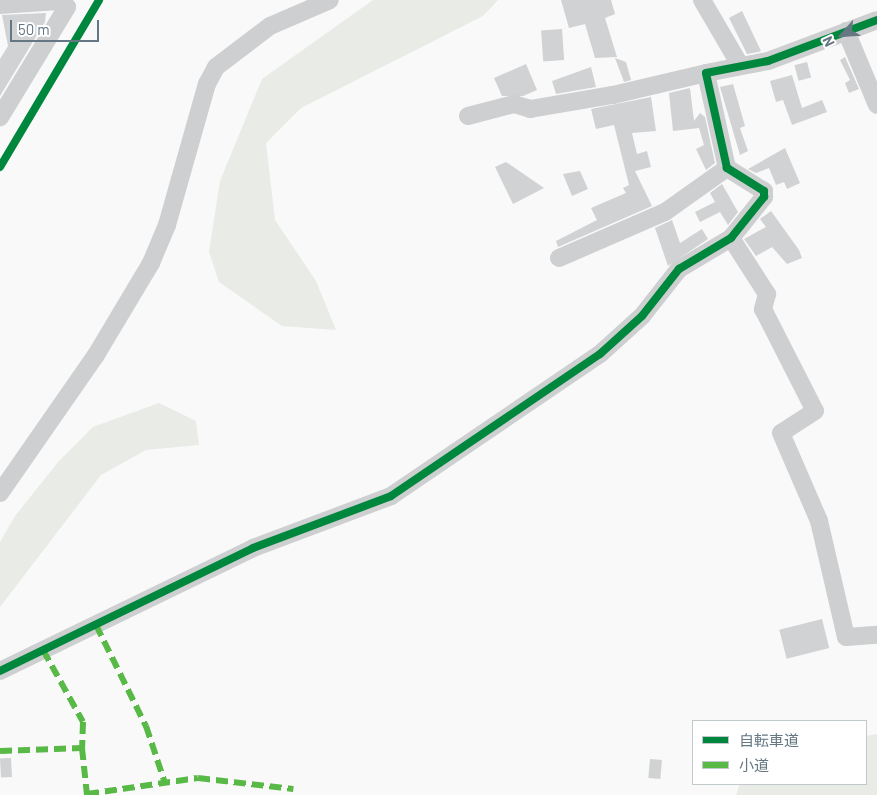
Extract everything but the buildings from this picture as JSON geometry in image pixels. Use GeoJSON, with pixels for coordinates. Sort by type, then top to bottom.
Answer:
{"type":"FeatureCollection","features":[{"type":"Feature","properties":{"kind":"street"},"geometry":{"type":"LineString","coordinates":[[0,493],[96,355],[151,263],[167,225],[207,84],[216,67],[270,26],[330,0]]}},
{"type":"Feature","properties":{"kind":"street"},"geometry":{"type":"LineString","coordinates":[[702,0],[740,65]]}},
{"type":"Feature","properties":{"kind":"street"},"geometry":{"type":"LineString","coordinates":[[0,5],[59,1],[67,7],[66,14],[40,48],[0,117]]}},
{"type":"Feature","properties":{"kind":"street"},"geometry":{"type":"LineString","coordinates":[[468,116],[514,104],[530,109],[612,95],[740,65],[768,61],[877,20]]}},
{"type":"Feature","properties":{"kind":"street"},"geometry":{"type":"LineString","coordinates":[[846,31],[877,105]]}},
{"type":"Feature","properties":{"kind":"street"},"geometry":{"type":"LineString","coordinates":[[0,671],[254,548],[391,496],[600,354],[642,316],[679,270],[731,238],[764,192],[727,168],[706,73]]}},
{"type":"Feature","properties":{"kind":"street"},"geometry":{"type":"LineString","coordinates":[[559,258],[665,212],[727,168]]}},
{"type":"Feature","properties":{"kind":"street"},"geometry":{"type":"LineString","coordinates":[[731,238],[767,294],[763,309],[815,411],[782,433],[819,521],[846,637],[877,635]]}},
{"type":"Feature","properties":{"kind":"shaded area"},"geometry":{"type":"Polygon","coordinates":[[[373,0],[498,0],[483,16],[301,108],[266,143],[275,220],[316,281],[336,330],[282,326],[219,282],[209,252],[220,181],[262,79],[373,0]]]}},
{"type":"Feature","properties":{"kind":"shaded area"},"geometry":{"type":"Polygon","coordinates":[[[159,403],[196,421],[199,445],[146,450],[101,475],[0,607],[0,542],[15,516],[59,461],[93,427],[159,403]]]}},
{"type":"Feature","properties":{"kind":"shaded area"},"geometry":{"type":"Polygon","coordinates":[[[877,734],[877,795],[736,795],[740,785],[867,785],[867,736],[877,734]]]}},
{"type":"Feature","properties":{"kind":"marked path"},"geometry":{"type":"LineString","coordinates":[[96,625],[146,726],[165,783]]}},
{"type":"Feature","properties":{"kind":"marked path"},"geometry":{"type":"LineString","coordinates":[[43,650],[83,722],[82,748]]}},
{"type":"Feature","properties":{"kind":"marked path"},"geometry":{"type":"LineString","coordinates":[[0,751],[82,748],[87,795]]}},
{"type":"Feature","properties":{"kind":"marked path"},"geometry":{"type":"LineString","coordinates":[[87,794],[198,778],[293,789]]}},
{"type":"Feature","properties":{"kind":"cycle path"},"geometry":{"type":"LineString","coordinates":[[0,167],[99,0]]}},
{"type":"Feature","properties":{"kind":"cycle path"},"geometry":{"type":"LineString","coordinates":[[0,671],[253,548],[391,496],[600,354],[642,316],[679,269],[731,238],[764,197],[764,191],[727,168],[706,73],[768,61],[877,20]]}}]}
